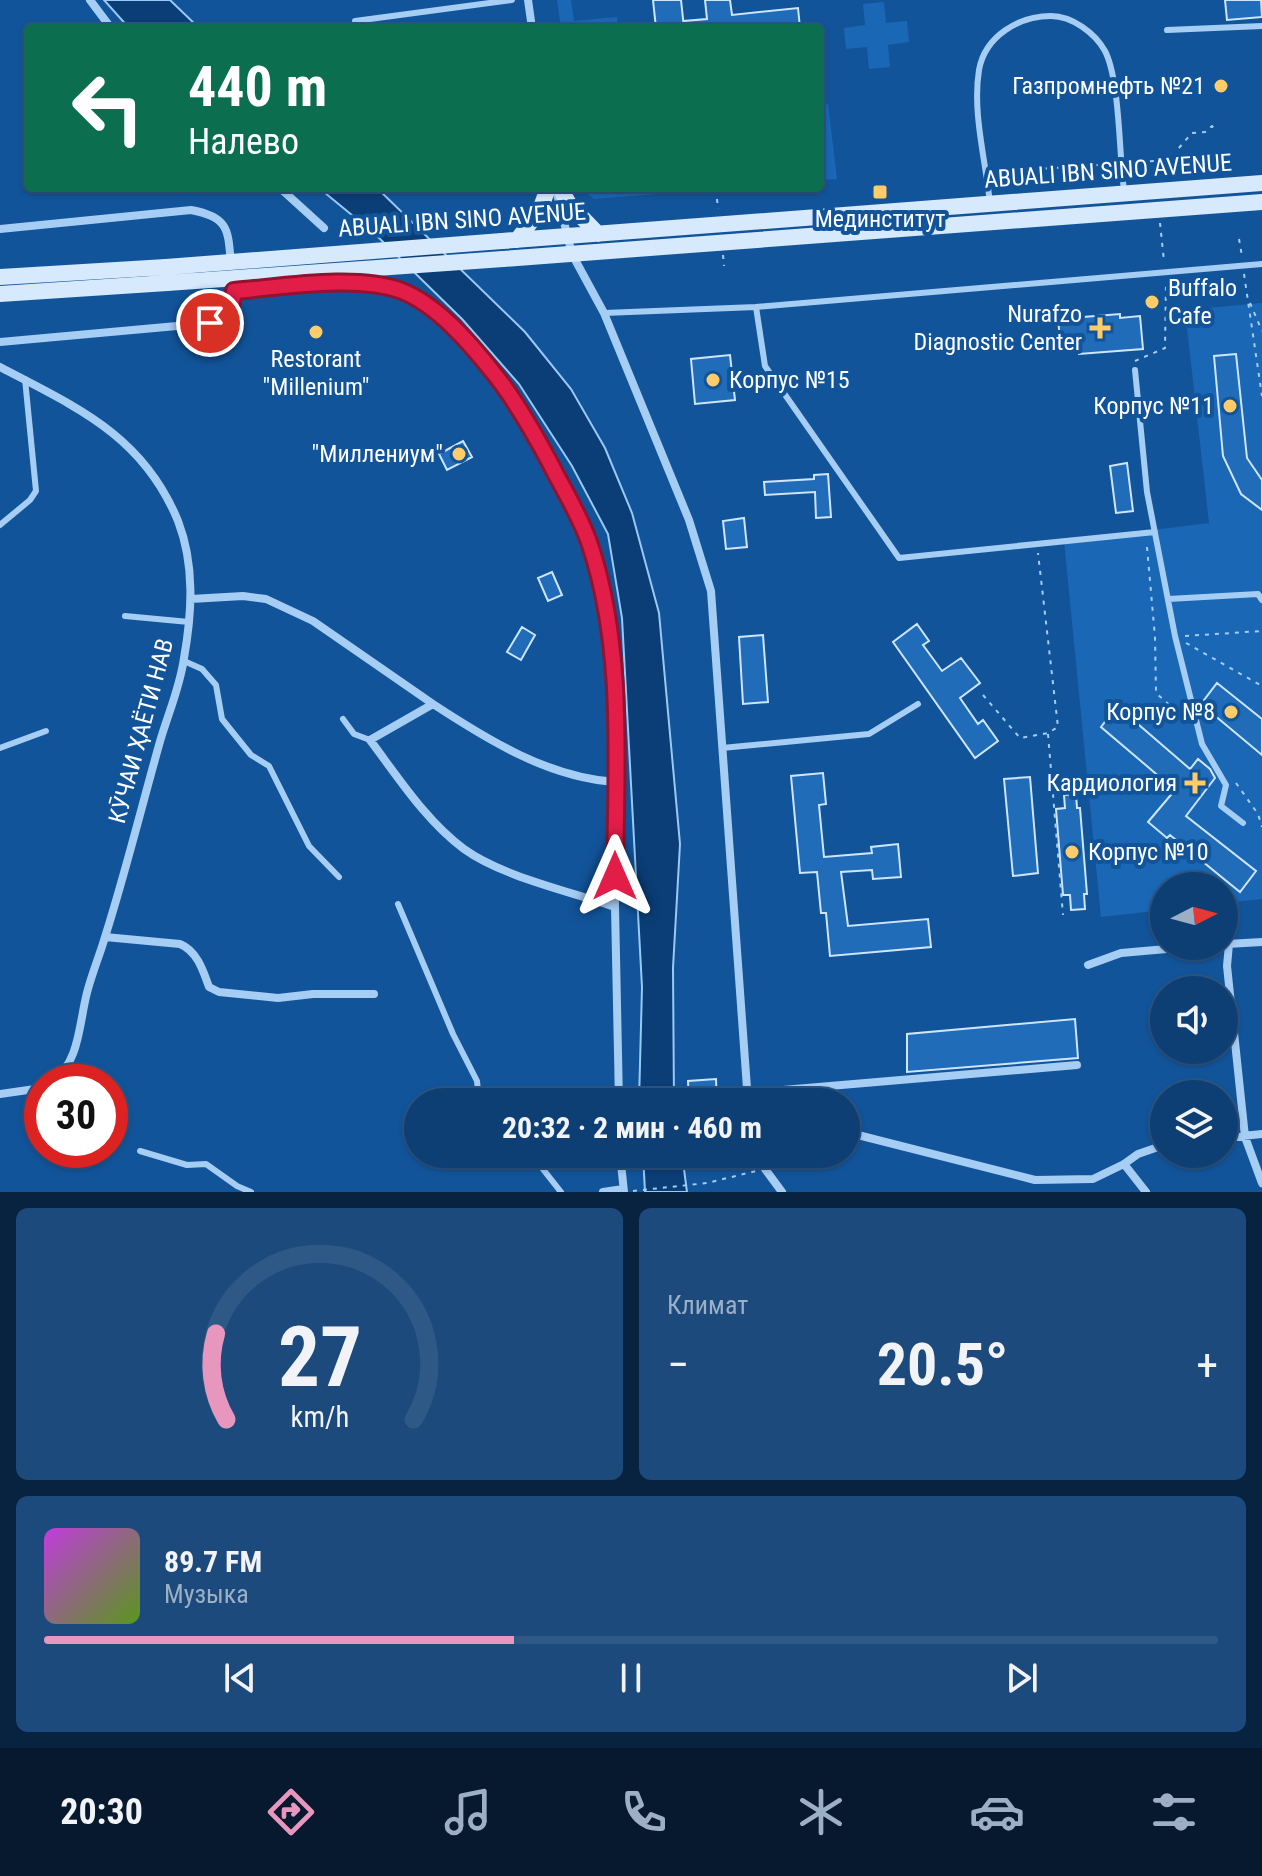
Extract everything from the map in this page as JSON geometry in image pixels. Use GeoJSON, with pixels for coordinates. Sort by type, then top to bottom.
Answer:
{"type":"FeatureCollection","features":[{"type":"Feature","properties":{"kind":"main road","name":"ABUALI IBN SINO AVENUE"},"geometry":{"type":"LineString","coordinates":[[0,277],[166,275],[572,254],[1158,200],[1262,183]]}},
{"type":"Feature","properties":{"kind":"main road"},"geometry":{"type":"LineString","coordinates":[[509,241],[540,210],[547,192]]}},
{"type":"Feature","properties":{"kind":"main road"},"geometry":{"type":"LineString","coordinates":[[561,192],[598,234]]}},
{"type":"Feature","properties":{"kind":"main road","name":"ABUALI IBN SINO AVENUE"},"geometry":{"type":"LineString","coordinates":[[0,294],[509,241],[1124,194],[1158,200],[1262,202]]}},
{"type":"Feature","properties":{"kind":"street"},"geometry":{"type":"LineString","coordinates":[[90,0],[108,24]]}},
{"type":"Feature","properties":{"kind":"street"},"geometry":{"type":"LineString","coordinates":[[528,0],[531,24]]}},
{"type":"Feature","properties":{"kind":"street"},"geometry":{"type":"LineString","coordinates":[[284,192],[324,228]]}},
{"type":"Feature","properties":{"kind":"street"},"geometry":{"type":"LineString","coordinates":[[559,192],[572,254],[604,313],[689,520],[711,591],[747,1088]]}},
{"type":"Feature","properties":{"kind":"street"},"geometry":{"type":"LineString","coordinates":[[0,229],[168,211],[201,212],[216,217],[225,226],[234,291],[229,313],[210,323],[0,342]]}},
{"type":"Feature","properties":{"kind":"street"},"geometry":{"type":"LineString","coordinates":[[234,291],[354,283],[402,291],[415,297],[451,327],[499,379],[538,442],[590,544],[611,644],[615,696],[619,1088]]}},
{"type":"Feature","properties":{"kind":"street","name":"КӮЧАИ ҲАЁТИ НАВ"},"geometry":{"type":"LineString","coordinates":[[0,367],[94,417],[125,442],[155,479],[178,521],[188,562],[191,599],[184,661],[68,1064]]}},
{"type":"Feature","properties":{"kind":"street"},"geometry":{"type":"LineString","coordinates":[[191,599],[243,596],[266,599],[313,621],[464,724],[548,767],[581,778],[616,782]]}},
{"type":"Feature","properties":{"kind":"street"},"geometry":{"type":"LineString","coordinates":[[433,704],[370,740],[413,796],[463,848],[491,865],[615,907]]}},
{"type":"Feature","properties":{"kind":"street"},"geometry":{"type":"LineString","coordinates":[[105,937],[187,947],[198,961],[209,987],[219,992],[278,998],[313,994],[374,994]]}},
{"type":"Feature","properties":{"kind":"street"},"geometry":{"type":"LineString","coordinates":[[1238,943],[1262,942]]}},
{"type":"Feature","properties":{"kind":"street"},"geometry":{"type":"LineString","coordinates":[[1088,965],[1121,953],[1150,950]]}},
{"type":"Feature","properties":{"kind":"street"},"geometry":{"type":"LineString","coordinates":[[1227,960],[1245,1137],[1262,1183]]}},
{"type":"Feature","properties":{"kind":"street"},"geometry":{"type":"LineString","coordinates":[[848,1088],[1077,1065]]}},
{"type":"Feature","properties":{"kind":"street"},"geometry":{"type":"LineString","coordinates":[[0,1094],[24,1091]]}},
{"type":"Feature","properties":{"kind":"street"},"geometry":{"type":"LineString","coordinates":[[1238,1137],[1262,1134]]}},
{"type":"Feature","properties":{"kind":"street"},"geometry":{"type":"LineString","coordinates":[[860,1136],[1035,1180],[1093,1179],[1150,1150]]}},
{"type":"Feature","properties":{"kind":"street"},"geometry":{"type":"LineString","coordinates":[[1124,1164],[1146,1192]]}},
{"type":"Feature","properties":{"kind":"street"},"geometry":{"type":"LineString","coordinates":[[603,1192],[624,1190],[622,1168]]}},
{"type":"Feature","properties":{"kind":"street"},"geometry":{"type":"LineString","coordinates":[[765,1169],[782,1192]]}},
{"type":"Feature","properties":{"kind":"lane"},"geometry":{"type":"LineString","coordinates":[[355,21],[512,0]]}},
{"type":"Feature","properties":{"kind":"lane"},"geometry":{"type":"LineString","coordinates":[[990,204],[978,106],[979,68],[991,43],[1009,26],[1032,17],[1055,16],[1079,24],[1095,37],[1106,53],[1115,96],[1124,194]]}},
{"type":"Feature","properties":{"kind":"lane"},"geometry":{"type":"LineString","coordinates":[[1167,30],[1262,26]]}},
{"type":"Feature","properties":{"kind":"lane"},"geometry":{"type":"LineString","coordinates":[[604,313],[756,307],[1262,264]]}},
{"type":"Feature","properties":{"kind":"lane"},"geometry":{"type":"LineString","coordinates":[[756,307],[765,366],[899,558],[1155,532]]}},
{"type":"Feature","properties":{"kind":"lane"},"geometry":{"type":"LineString","coordinates":[[1135,370],[1147,492],[1175,636],[1202,744],[1226,785],[1221,806],[1243,823]]}},
{"type":"Feature","properties":{"kind":"lane"},"geometry":{"type":"LineString","coordinates":[[0,525],[30,500],[36,491],[25,379]]}},
{"type":"Feature","properties":{"kind":"lane"},"geometry":{"type":"LineString","coordinates":[[1168,599],[1258,594],[1262,600]]}},
{"type":"Feature","properties":{"kind":"lane"},"geometry":{"type":"LineString","coordinates":[[125,616],[189,622]]}},
{"type":"Feature","properties":{"kind":"lane"},"geometry":{"type":"LineString","coordinates":[[184,661],[202,669],[216,685],[222,719],[251,755],[269,766],[309,846],[339,877]]}},
{"type":"Feature","properties":{"kind":"lane"},"geometry":{"type":"LineString","coordinates":[[722,748],[869,734],[918,704]]}},
{"type":"Feature","properties":{"kind":"lane"},"geometry":{"type":"LineString","coordinates":[[343,719],[354,734],[370,740]]}},
{"type":"Feature","properties":{"kind":"lane"},"geometry":{"type":"LineString","coordinates":[[0,748],[46,731]]}},
{"type":"Feature","properties":{"kind":"lane"},"geometry":{"type":"LineString","coordinates":[[398,904],[478,1088]]}},
{"type":"Feature","properties":{"kind":"lane"},"geometry":{"type":"LineString","coordinates":[[140,1151],[187,1165],[206,1164],[251,1192]]}},
{"type":"Feature","properties":{"kind":"lane"},"geometry":{"type":"LineString","coordinates":[[542,1168],[561,1192]]}},
{"type":"Feature","properties":{"kind":"path"},"geometry":{"type":"LineString","coordinates":[[987,173],[1154,161],[1177,156],[1178,149],[1192,133],[1205,132],[1212,126],[1216,131]]}},
{"type":"Feature","properties":{"kind":"path"},"geometry":{"type":"LineString","coordinates":[[1135,370],[1135,361],[1165,348],[1166,273],[1154,161]]}},
{"type":"Feature","properties":{"kind":"path"},"geometry":{"type":"LineString","coordinates":[[1239,239],[1262,396]]}},
{"type":"Feature","properties":{"kind":"path"},"geometry":{"type":"LineString","coordinates":[[1248,298],[1262,331]]}},
{"type":"Feature","properties":{"kind":"path"},"geometry":{"type":"LineString","coordinates":[[1146,533],[1155,637],[1262,631]]}},
{"type":"Feature","properties":{"kind":"path"},"geometry":{"type":"LineString","coordinates":[[983,695],[1020,738],[1048,733],[1058,727],[1037,544]]}},
{"type":"Feature","properties":{"kind":"path"},"geometry":{"type":"LineString","coordinates":[[1175,636],[1262,686]]}},
{"type":"Feature","properties":{"kind":"path"},"geometry":{"type":"LineString","coordinates":[[1048,733],[1063,915]]}},
{"type":"Feature","properties":{"kind":"path"},"geometry":{"type":"LineString","coordinates":[[633,1192],[707,1183],[765,1169]]}},
{"type":"Feature","properties":{"kind":"shaded area"},"geometry":{"type":"Polygon","coordinates":[[[104,0],[170,0],[195,24],[125,24],[104,0]]]}},
{"type":"Feature","properties":{"kind":"shaded area"},"geometry":{"type":"Polygon","coordinates":[[[557,0],[571,0],[574,21],[617,17],[618,24],[560,24],[557,0]]]}},
{"type":"Feature","properties":{"kind":"shaded area"},"geometry":{"type":"Polygon","coordinates":[[[884,2],[886,23],[907,21],[909,42],[888,45],[890,67],[869,69],[867,47],[846,49],[844,28],[865,25],[863,4],[884,2]]]}},
{"type":"Feature","properties":{"kind":"shaded area"},"geometry":{"type":"Polygon","coordinates":[[[824,104],[828,104],[837,179],[824,180],[824,104]]]}},
{"type":"Feature","properties":{"kind":"shaded area"},"geometry":{"type":"Polygon","coordinates":[[[324,192],[381,192],[525,332],[571,389],[605,448],[632,513],[659,613],[680,844],[673,968],[674,1088],[639,1088],[642,987],[622,618],[608,534],[572,466],[519,384],[462,319],[375,234],[324,192]]]}},
{"type":"Feature","properties":{"kind":"shaded area"},"geometry":{"type":"Polygon","coordinates":[[[585,192],[683,192],[594,199],[585,192]]]}},
{"type":"Feature","properties":{"kind":"shaded area"},"geometry":{"type":"Polygon","coordinates":[[[1262,303],[1262,899],[1238,902],[1238,872],[1150,872],[1150,912],[1101,917],[1064,541],[1209,523],[1185,310],[1262,303]]]}},
{"type":"Feature","properties":{"kind":"shaded area"},"geometry":{"type":"Polygon","coordinates":[[[644,1168],[684,1168],[687,1192],[645,1192],[644,1168]]]}},
{"type":"Feature","properties":{"kind":"building"},"geometry":{"type":"Polygon","coordinates":[[[653,0],[681,0],[684,24],[656,24],[653,0]]]}},
{"type":"Feature","properties":{"kind":"building"},"geometry":{"type":"Polygon","coordinates":[[[705,0],[730,0],[732,15],[798,8],[800,24],[684,24],[684,21],[707,19],[705,0]]]}},
{"type":"Feature","properties":{"kind":"building"},"geometry":{"type":"Polygon","coordinates":[[[1225,0],[1261,0],[1262,17],[1227,20],[1225,0]]]}},
{"type":"Feature","properties":{"kind":"building","name":"Nurafzo Diagnostic Center"},"geometry":{"type":"Polygon","coordinates":[[[1120,314],[1120,318],[1140,316],[1143,349],[1079,354],[1077,338],[1060,339],[1058,319],[1120,314]]]}},
{"type":"Feature","properties":{"kind":"building","name":"Корпус №11"},"geometry":{"type":"Polygon","coordinates":[[[1236,354],[1247,458],[1262,480],[1262,510],[1241,494],[1223,456],[1214,356],[1236,354]]]}},
{"type":"Feature","properties":{"kind":"building","name":"Корпус №15"},"geometry":{"type":"Polygon","coordinates":[[[730,355],[735,400],[695,404],[691,359],[730,355]]]}},
{"type":"Feature","properties":{"kind":"building"},"geometry":{"type":"Polygon","coordinates":[[[463,441],[472,457],[447,470],[439,454],[463,441]]]}},
{"type":"Feature","properties":{"kind":"building"},"geometry":{"type":"Polygon","coordinates":[[[1127,463],[1133,511],[1116,513],[1110,466],[1127,463]]]}},
{"type":"Feature","properties":{"kind":"building"},"geometry":{"type":"Polygon","coordinates":[[[828,474],[831,517],[816,518],[815,492],[765,495],[764,482],[814,479],[814,475],[828,474]]]}},
{"type":"Feature","properties":{"kind":"building"},"geometry":{"type":"Polygon","coordinates":[[[744,518],[747,547],[726,549],[723,521],[744,518]]]}},
{"type":"Feature","properties":{"kind":"building"},"geometry":{"type":"Polygon","coordinates":[[[552,572],[562,595],[548,601],[538,578],[552,572]]]}},
{"type":"Feature","properties":{"kind":"building"},"geometry":{"type":"Polygon","coordinates":[[[917,624],[929,641],[923,645],[942,671],[961,658],[980,683],[960,698],[978,724],[983,720],[998,741],[975,758],[893,642],[917,624]]]}},
{"type":"Feature","properties":{"kind":"building"},"geometry":{"type":"Polygon","coordinates":[[[522,627],[535,635],[521,660],[507,652],[522,627]]]}},
{"type":"Feature","properties":{"kind":"building"},"geometry":{"type":"Polygon","coordinates":[[[763,635],[768,702],[743,704],[739,637],[763,635]]]}},
{"type":"Feature","properties":{"kind":"building","name":"Корпус №8"},"geometry":{"type":"Polygon","coordinates":[[[1217,683],[1262,719],[1262,755],[1201,704],[1217,683]]]}},
{"type":"Feature","properties":{"kind":"building"},"geometry":{"type":"Polygon","coordinates":[[[1117,706],[1190,769],[1198,759],[1210,769],[1215,778],[1186,816],[1256,871],[1240,892],[1238,872],[1215,872],[1170,835],[1167,838],[1148,822],[1175,790],[1101,727],[1117,706]]]}},
{"type":"Feature","properties":{"kind":"building"},"geometry":{"type":"Polygon","coordinates":[[[823,773],[826,804],[819,805],[824,857],[872,853],[871,847],[898,844],[901,877],[873,879],[872,870],[841,872],[848,926],[928,919],[931,947],[830,956],[826,913],[821,913],[817,872],[800,873],[791,776],[823,773]]]}},
{"type":"Feature","properties":{"kind":"building"},"geometry":{"type":"Polygon","coordinates":[[[1030,777],[1038,873],[1013,876],[1004,779],[1030,777]]]}},
{"type":"Feature","properties":{"kind":"building","name":"Корпус №10"},"geometry":{"type":"Polygon","coordinates":[[[1076,794],[1077,808],[1080,808],[1087,894],[1084,894],[1085,909],[1071,910],[1070,895],[1063,895],[1056,809],[1065,808],[1064,795],[1076,794]]]}},
{"type":"Feature","properties":{"kind":"building"},"geometry":{"type":"Polygon","coordinates":[[[1075,1019],[1078,1058],[907,1072],[907,1034],[1075,1019]]]}},
{"type":"Feature","properties":{"kind":"building"},"geometry":{"type":"Polygon","coordinates":[[[716,1079],[716,1088],[688,1088],[688,1081],[716,1079]]]}},
{"type":"Feature","properties":{"kind":"place","name":"Газпромнефть №21"},"geometry":{"type":"Point","coordinates":[1221,86]}},
{"type":"Feature","properties":{"kind":"place","name":"Мединститут"},"geometry":{"type":"Point","coordinates":[880,192]}},
{"type":"Feature","properties":{"kind":"place","name":"Buffalo Cafe"},"geometry":{"type":"Point","coordinates":[1152,302]}},
{"type":"Feature","properties":{"kind":"place","name":"Nurafzo Diagnostic Center"},"geometry":{"type":"Point","coordinates":[1100,328]}},
{"type":"Feature","properties":{"kind":"place","name":"Restorant \"Millenium\""},"geometry":{"type":"Point","coordinates":[316,332]}},
{"type":"Feature","properties":{"kind":"place","name":"Корпус №15"},"geometry":{"type":"Point","coordinates":[713,380]}},
{"type":"Feature","properties":{"kind":"place","name":"Корпус №11"},"geometry":{"type":"Point","coordinates":[1230,406]}},
{"type":"Feature","properties":{"kind":"place","name":"\"Миллениум\""},"geometry":{"type":"Point","coordinates":[459,454]}},
{"type":"Feature","properties":{"kind":"place","name":"Корпус №8"},"geometry":{"type":"Point","coordinates":[1231,712]}},
{"type":"Feature","properties":{"kind":"place","name":"Кардиология"},"geometry":{"type":"Point","coordinates":[1195,783]}},
{"type":"Feature","properties":{"kind":"place","name":"Корпус №10"},"geometry":{"type":"Point","coordinates":[1072,852]}},
{"type":"Feature","properties":{"kind":"route"},"geometry":{"type":"LineString","coordinates":[[210,323],[229,313],[234,291],[354,283],[386,286],[415,297],[434,312],[484,360],[499,379],[538,442],[590,544],[611,644],[615,696],[615,876]]}}]}
